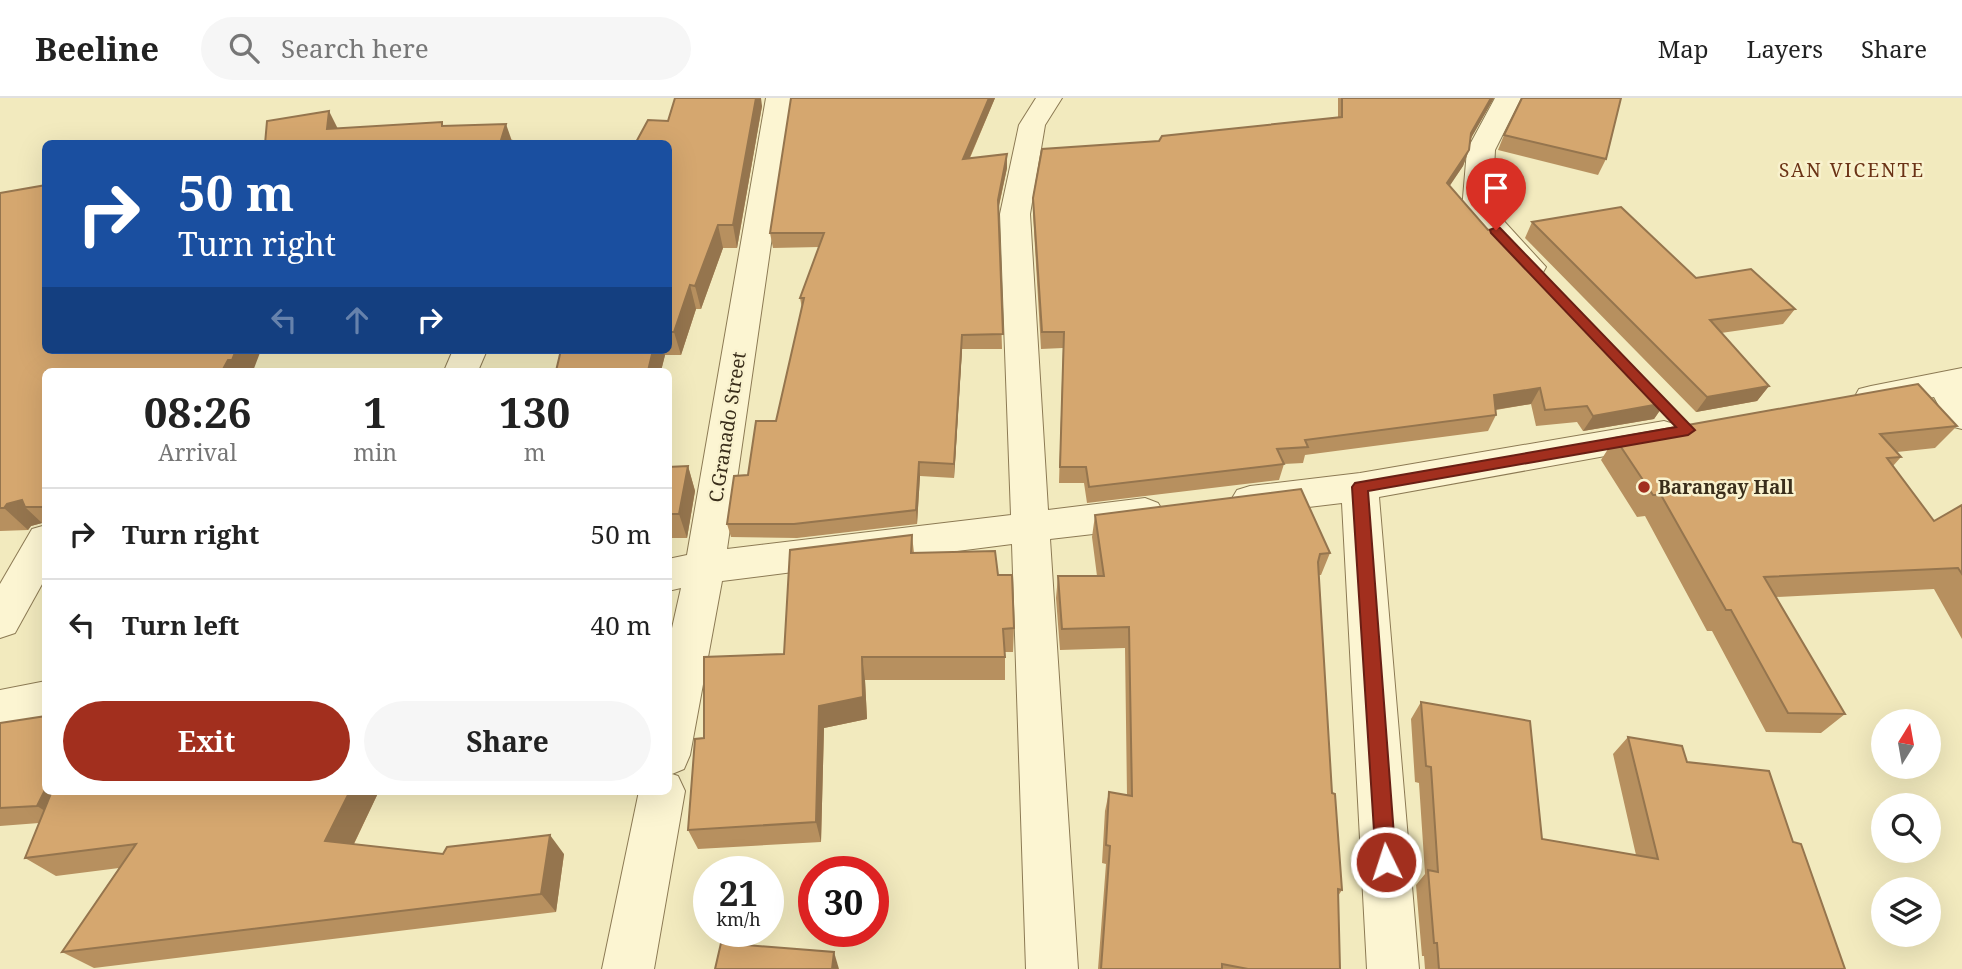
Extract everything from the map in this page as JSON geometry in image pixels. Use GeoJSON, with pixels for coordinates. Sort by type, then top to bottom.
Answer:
{"type":"FeatureCollection","features":[{"type":"Feature","properties":{"kind":"street","name":"C.Granado Street"},"geometry":{"type":"LineString","coordinates":[[672,735],[705,567],[779,98]]}},
{"type":"Feature","properties":{"kind":"street"},"geometry":{"type":"LineString","coordinates":[[1049,98],[1032,125],[1015,214],[1052,969]]}},
{"type":"Feature","properties":{"kind":"street"},"geometry":{"type":"LineString","coordinates":[[1508,98],[1481,150],[1476,210],[1553,290]]}},
{"type":"Feature","properties":{"kind":"street"},"geometry":{"type":"LineString","coordinates":[[1837,404],[1953,382],[1962,417]]}},
{"type":"Feature","properties":{"kind":"street"},"geometry":{"type":"LineString","coordinates":[[1223,503],[1360,487],[1686,422]]}},
{"type":"Feature","properties":{"kind":"street"},"geometry":{"type":"LineString","coordinates":[[1360,487],[1393,969]]}},
{"type":"Feature","properties":{"kind":"street"},"geometry":{"type":"LineString","coordinates":[[672,574],[705,567],[1182,508]]}},
{"type":"Feature","properties":{"kind":"street"},"geometry":{"type":"LineString","coordinates":[[0,621],[42,547]]}},
{"type":"Feature","properties":{"kind":"street"},"geometry":{"type":"LineString","coordinates":[[0,709],[42,701]]}},
{"type":"Feature","properties":{"kind":"street"},"geometry":{"type":"LineString","coordinates":[[628,969],[661,795]]}},
{"type":"Feature","properties":{"kind":"building"},"geometry":{"type":"Polygon","coordinates":[[[675,98],[756,98],[733,225],[718,225],[695,286],[690,285],[674,332],[672,140],[637,140],[648,120],[668,121],[675,98]]]}},
{"type":"Feature","properties":{"kind":"building"},"geometry":{"type":"Polygon","coordinates":[[[791,98],[989,98],[963,159],[1007,154],[998,200],[1003,334],[962,335],[954,464],[919,462],[916,510],[794,524],[727,524],[734,476],[748,475],[756,421],[776,421],[804,298],[800,298],[824,233],[770,233],[791,98]]]}},
{"type":"Feature","properties":{"kind":"building"},"geometry":{"type":"Polygon","coordinates":[[[1342,98],[1491,98],[1471,133],[1469,150],[1447,183],[1488,230],[1497,228],[1665,403],[1593,416],[1587,406],[1545,410],[1540,388],[1494,395],[1496,415],[1305,440],[1308,447],[1277,449],[1284,464],[1089,487],[1086,467],[1060,467],[1064,332],[1042,332],[1033,198],[1042,149],[1159,141],[1162,136],[1342,117],[1342,98]]]}},
{"type":"Feature","properties":{"kind":"building"},"geometry":{"type":"Polygon","coordinates":[[[1522,98],[1621,98],[1606,159],[1504,135],[1522,98]]]}},
{"type":"Feature","properties":{"kind":"building"},"geometry":{"type":"Polygon","coordinates":[[[329,111],[327,129],[442,122],[442,126],[506,124],[501,140],[265,140],[267,121],[329,111]]]}},
{"type":"Feature","properties":{"kind":"building"},"geometry":{"type":"Polygon","coordinates":[[[42,186],[42,354],[234,354],[224,368],[42,368],[42,507],[25,507],[22,500],[0,508],[0,193],[42,186]]]}},
{"type":"Feature","properties":{"kind":"building"},"geometry":{"type":"Polygon","coordinates":[[[1621,207],[1696,278],[1751,269],[1795,309],[1710,320],[1769,386],[1707,397],[1532,222],[1621,207]]]}},
{"type":"Feature","properties":{"kind":"building"},"geometry":{"type":"Polygon","coordinates":[[[560,354],[652,354],[649,368],[557,368],[560,354]]]}},
{"type":"Feature","properties":{"kind":"building"},"geometry":{"type":"Polygon","coordinates":[[[1918,384],[1957,426],[1880,434],[1901,457],[1887,458],[1934,521],[1962,505],[1962,574],[1958,568],[1764,577],[1845,714],[1788,713],[1731,610],[1726,610],[1661,495],[1653,495],[1615,438],[1918,384]]]}},
{"type":"Feature","properties":{"kind":"building"},"geometry":{"type":"Polygon","coordinates":[[[688,466],[679,514],[672,514],[672,467],[688,466]]]}},
{"type":"Feature","properties":{"kind":"building"},"geometry":{"type":"Polygon","coordinates":[[[1301,489],[1330,553],[1320,554],[1318,562],[1332,793],[1335,794],[1342,890],[1338,889],[1340,969],[1248,969],[1222,964],[1222,969],[1101,969],[1110,846],[1106,845],[1109,792],[1132,796],[1129,627],[1062,629],[1058,576],[1104,576],[1095,515],[1301,489]]]}},
{"type":"Feature","properties":{"kind":"building"},"geometry":{"type":"Polygon","coordinates":[[[912,535],[911,553],[995,551],[998,575],[1012,575],[1014,628],[1003,629],[1005,657],[862,657],[863,697],[819,706],[816,822],[688,830],[695,739],[704,738],[704,657],[784,654],[790,550],[912,535]]]}},
{"type":"Feature","properties":{"kind":"building"},"geometry":{"type":"Polygon","coordinates":[[[1421,702],[1530,721],[1542,839],[1658,859],[1628,737],[1682,746],[1687,762],[1769,771],[1793,842],[1801,844],[1845,969],[1439,969],[1428,870],[1438,872],[1431,767],[1426,766],[1421,702]]]}},
{"type":"Feature","properties":{"kind":"building"},"geometry":{"type":"Polygon","coordinates":[[[42,717],[42,795],[37,806],[0,808],[0,723],[42,717]]]}},
{"type":"Feature","properties":{"kind":"building"},"geometry":{"type":"Polygon","coordinates":[[[50,795],[348,795],[325,841],[443,854],[447,847],[550,835],[541,894],[62,952],[136,844],[25,858],[50,795]]]}},
{"type":"Feature","properties":{"kind":"building"},"geometry":{"type":"Polygon","coordinates":[[[720,947],[771,947],[834,952],[832,969],[715,969],[720,947]]]}},
{"type":"Feature","properties":{"kind":"place","name":"Barangay Hall"},"geometry":{"type":"Point","coordinates":[1644,487]}},
{"type":"Feature","properties":{"kind":"district","name":"SAN VICENTE"},"geometry":{"type":"Point","coordinates":[1852,170]}},
{"type":"Feature","properties":{"kind":"route"},"geometry":{"type":"LineString","coordinates":[[1386,862],[1360,487],[1688,430],[1496,230]]}}]}
